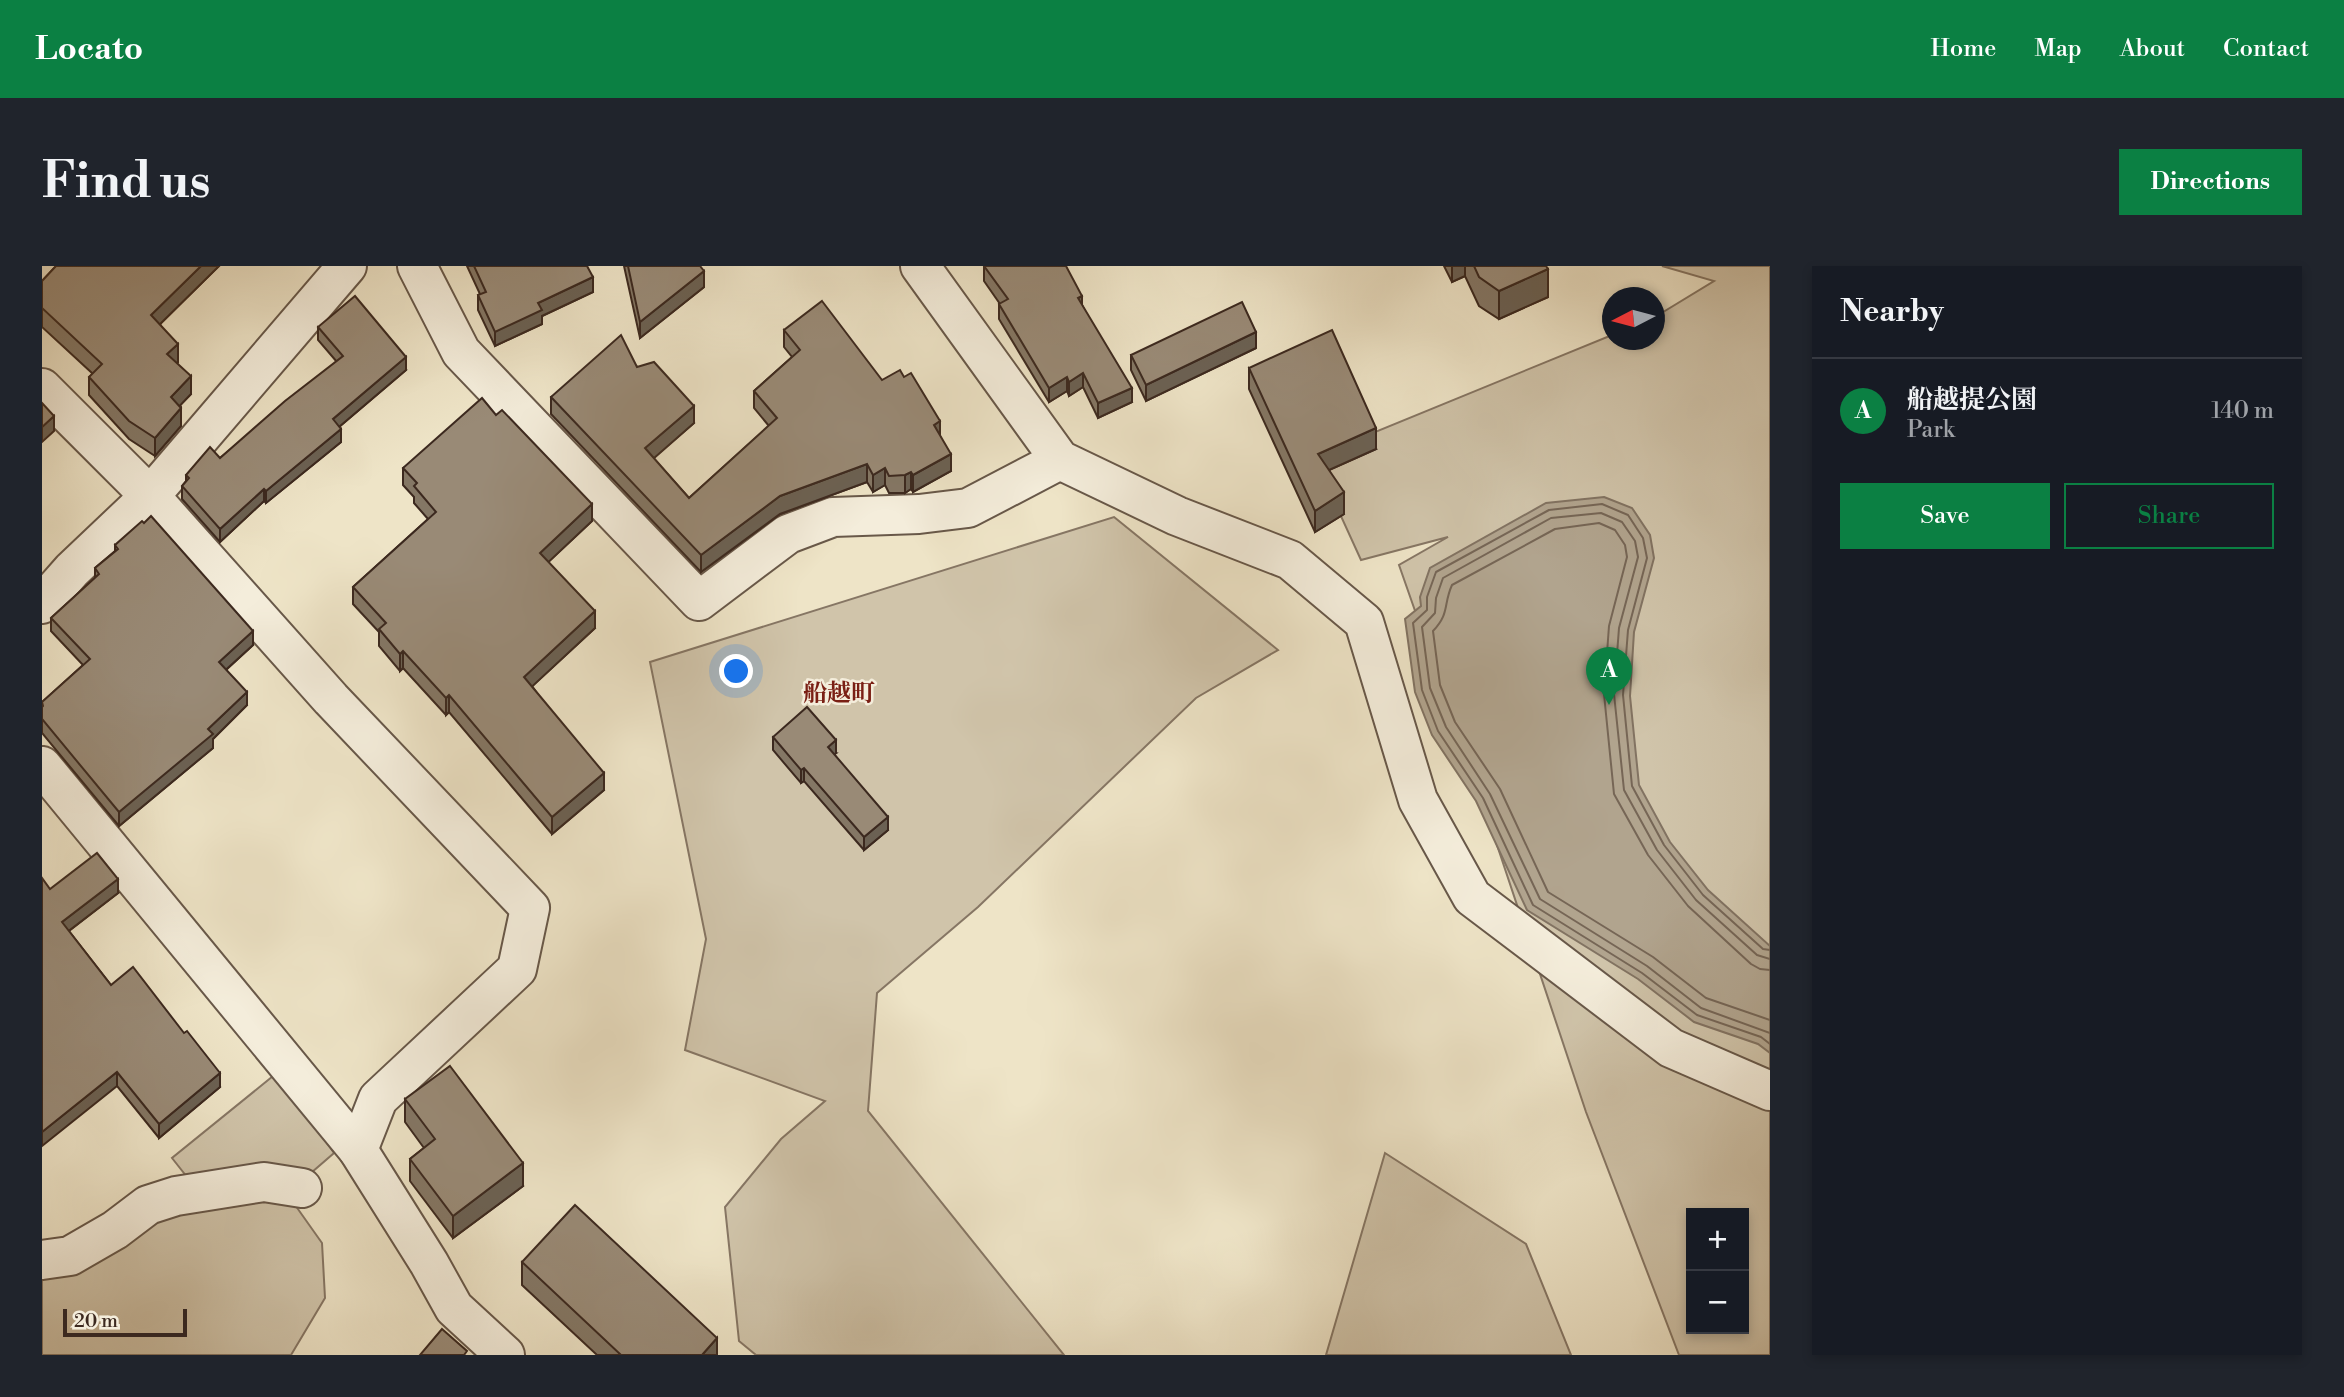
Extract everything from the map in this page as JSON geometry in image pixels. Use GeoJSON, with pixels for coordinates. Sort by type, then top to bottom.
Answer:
{"type":"FeatureCollection","features":[{"type":"Feature","properties":{"kind":"street"},"geometry":{"type":"LineString","coordinates":[[42,604],[72,570],[150,496],[347,266]]}},
{"type":"Feature","properties":{"kind":"street"},"geometry":{"type":"LineString","coordinates":[[417,266],[461,352],[699,601],[788,534],[833,517],[919,514],[968,508],[1060,460]]}},
{"type":"Feature","properties":{"kind":"street"},"geometry":{"type":"LineString","coordinates":[[920,266],[1060,460],[1177,516],[1290,560],[1364,622],[1418,800],[1472,897],[1671,1048],[1770,1091]]}},
{"type":"Feature","properties":{"kind":"street"},"geometry":{"type":"LineString","coordinates":[[42,388],[150,496],[331,699],[530,908],[517,968],[379,1099],[358,1150]]}},
{"type":"Feature","properties":{"kind":"street"},"geometry":{"type":"LineString","coordinates":[[42,766],[358,1150],[454,1308],[505,1355]]}},
{"type":"Feature","properties":{"kind":"street"},"geometry":{"type":"LineString","coordinates":[[42,1261],[71,1256],[115,1230],[148,1205],[176,1196],[264,1182],[302,1188]]}},
{"type":"Feature","properties":{"kind":"shaded area"},"geometry":{"type":"Polygon","coordinates":[[[1662,266],[1770,266],[1770,1355],[1679,1355],[1586,1112],[1497,845],[1399,565],[1448,537],[1361,560],[1314,457],[1602,339],[1602,350],[1665,350],[1665,311],[1714,281],[1662,266]]]}},
{"type":"Feature","properties":{"kind":"shaded area"},"geometry":{"type":"Polygon","coordinates":[[[1114,517],[1278,650],[1196,698],[978,907],[877,993],[868,1111],[1064,1355],[756,1355],[739,1341],[725,1207],[781,1139],[825,1101],[685,1050],[706,939],[650,662],[1114,517]]]}},
{"type":"Feature","properties":{"kind":"shaded area"},"geometry":{"type":"Polygon","coordinates":[[[278,1072],[334,1153],[304,1179],[191,1182],[172,1158],[278,1072]]]}},
{"type":"Feature","properties":{"kind":"shaded area"},"geometry":{"type":"Polygon","coordinates":[[[1385,1153],[1526,1244],[1571,1355],[1326,1355],[1385,1153]]]}},
{"type":"Feature","properties":{"kind":"shaded area"},"geometry":{"type":"Polygon","coordinates":[[[288,1195],[322,1243],[325,1298],[291,1355],[42,1355],[42,1270],[156,1208],[288,1195]]]}},
{"type":"Feature","properties":{"kind":"water"},"geometry":{"type":"Polygon","coordinates":[[[1604,497],[1632,508],[1650,535],[1654,558],[1634,632],[1630,696],[1639,785],[1670,842],[1708,890],[1770,946],[1770,1053],[1758,1044],[1694,1022],[1638,979],[1527,910],[1476,801],[1432,735],[1415,692],[1405,619],[1421,606],[1420,597],[1430,568],[1546,503],[1604,497]]]}},
{"type":"Feature","properties":{"kind":"building"},"geometry":{"type":"Polygon","coordinates":[[[56,266],[201,266],[151,315],[178,344],[167,354],[191,376],[171,397],[181,408],[155,438],[129,421],[89,377],[102,364],[42,308],[42,281],[56,266]]]}},
{"type":"Feature","properties":{"kind":"building"},"geometry":{"type":"Polygon","coordinates":[[[474,266],[587,266],[593,277],[538,303],[542,310],[495,332],[478,295],[486,292],[474,266]]]}},
{"type":"Feature","properties":{"kind":"building"},"geometry":{"type":"Polygon","coordinates":[[[628,266],[700,266],[704,271],[640,322],[628,266]]]}},
{"type":"Feature","properties":{"kind":"building"},"geometry":{"type":"Polygon","coordinates":[[[984,266],[1066,266],[1082,296],[1078,298],[1132,388],[1098,403],[1083,373],[1069,382],[1067,377],[1049,388],[999,304],[1008,299],[984,266]]]}},
{"type":"Feature","properties":{"kind":"building"},"geometry":{"type":"Polygon","coordinates":[[[1474,266],[1546,266],[1548,269],[1499,291],[1479,277],[1474,266]]]}},
{"type":"Feature","properties":{"kind":"building"},"geometry":{"type":"Polygon","coordinates":[[[355,296],[406,357],[333,419],[341,429],[266,491],[264,489],[220,529],[182,486],[189,478],[186,475],[210,447],[220,458],[285,401],[343,356],[318,327],[355,296]]]}},
{"type":"Feature","properties":{"kind":"building"},"geometry":{"type":"Polygon","coordinates":[[[822,301],[882,380],[900,370],[904,377],[911,373],[940,421],[934,425],[951,454],[913,475],[911,472],[889,476],[885,468],[873,475],[867,464],[780,496],[701,555],[551,397],[621,335],[637,367],[654,362],[694,406],[645,448],[689,498],[777,418],[754,391],[800,350],[784,330],[822,301]]]}},
{"type":"Feature","properties":{"kind":"building"},"geometry":{"type":"Polygon","coordinates":[[[1242,302],[1256,332],[1146,385],[1131,355],[1242,302]]]}},
{"type":"Feature","properties":{"kind":"building"},"geometry":{"type":"Polygon","coordinates":[[[1332,330],[1376,428],[1318,454],[1344,492],[1315,511],[1249,368],[1332,330]]]}},
{"type":"Feature","properties":{"kind":"building"},"geometry":{"type":"Polygon","coordinates":[[[482,398],[496,415],[502,410],[592,504],[540,553],[595,611],[524,677],[604,773],[552,817],[449,695],[446,698],[403,651],[400,654],[379,629],[386,623],[353,587],[436,512],[414,486],[417,483],[403,468],[482,398]]]}},
{"type":"Feature","properties":{"kind":"building"},"geometry":{"type":"Polygon","coordinates":[[[42,403],[54,416],[42,427],[42,403]]]}},
{"type":"Feature","properties":{"kind":"building"},"geometry":{"type":"Polygon","coordinates":[[[151,516],[253,631],[219,662],[247,692],[208,729],[213,734],[119,812],[42,719],[42,702],[90,659],[51,618],[99,574],[95,568],[118,549],[115,545],[151,516]]]}},
{"type":"Feature","properties":{"kind":"building"},"geometry":{"type":"Polygon","coordinates":[[[807,707],[836,740],[828,747],[888,817],[864,837],[773,737],[807,707]]]}},
{"type":"Feature","properties":{"kind":"building"},"geometry":{"type":"Polygon","coordinates":[[[97,853],[118,879],[62,922],[111,985],[133,967],[184,1033],[187,1031],[220,1073],[159,1124],[117,1072],[42,1132],[42,878],[50,889],[97,853]]]}},
{"type":"Feature","properties":{"kind":"building"},"geometry":{"type":"Polygon","coordinates":[[[450,1066],[523,1163],[453,1216],[410,1159],[435,1139],[405,1099],[450,1066]]]}},
{"type":"Feature","properties":{"kind":"building"},"geometry":{"type":"Polygon","coordinates":[[[575,1205],[717,1338],[702,1355],[621,1355],[522,1262],[575,1205]]]}},
{"type":"Feature","properties":{"kind":"building"},"geometry":{"type":"Polygon","coordinates":[[[442,1329],[467,1351],[464,1355],[420,1355],[442,1329]]]}},
{"type":"Feature","properties":{"kind":"place","name":"船越提公園"},"geometry":{"type":"Point","coordinates":[1609,705]}},
{"type":"Feature","properties":{"kind":"district","name":"船越町"},"geometry":{"type":"Point","coordinates":[839,693]}}]}
